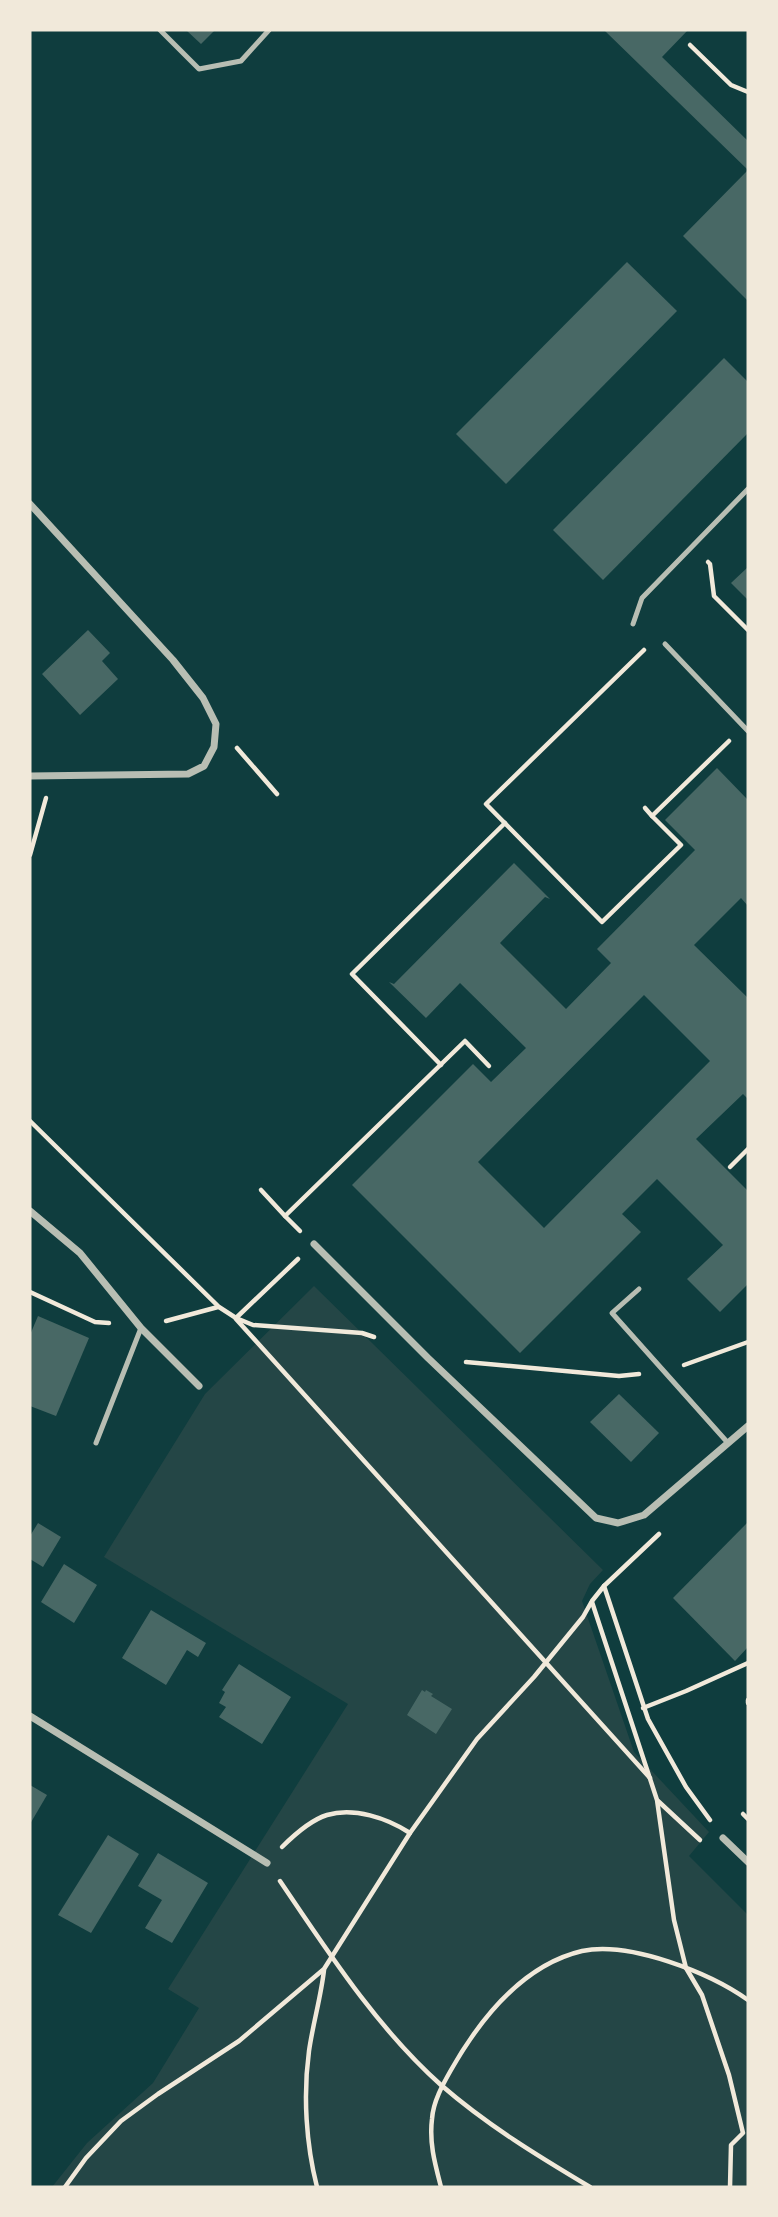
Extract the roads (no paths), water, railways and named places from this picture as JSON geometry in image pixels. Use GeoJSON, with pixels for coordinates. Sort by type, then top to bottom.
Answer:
{"type":"FeatureCollection","features":[{"type":"Feature","properties":{"kind":"street"},"geometry":{"type":"LineString","coordinates":[[30,504],[173,660],[203,698],[216,724],[214,747],[204,766],[188,774],[30,776]]}},
{"type":"Feature","properties":{"kind":"street"},"geometry":{"type":"LineString","coordinates":[[30,1211],[80,1253],[141,1328],[199,1387]]}},
{"type":"Feature","properties":{"kind":"street"},"geometry":{"type":"LineString","coordinates":[[314,1244],[588,1512],[607,1522],[618,1524],[653,1510],[748,1426]]}},
{"type":"Feature","properties":{"kind":"street"},"geometry":{"type":"LineString","coordinates":[[30,1716],[267,1863]]}},
{"type":"Feature","properties":{"kind":"street"},"geometry":{"type":"LineString","coordinates":[[723,1838],[748,1862]]}},
{"type":"Feature","properties":{"kind":"lane"},"geometry":{"type":"LineString","coordinates":[[160,30],[199,69],[241,61],[269,30]]}},
{"type":"Feature","properties":{"kind":"lane"},"geometry":{"type":"LineString","coordinates":[[634,624],[642,598],[748,489]]}},
{"type":"Feature","properties":{"kind":"lane"},"geometry":{"type":"LineString","coordinates":[[665,643],[746,729]]}},
{"type":"Feature","properties":{"kind":"lane"},"geometry":{"type":"LineString","coordinates":[[639,1289],[612,1313],[728,1443]]}},
{"type":"Feature","properties":{"kind":"lane"},"geometry":{"type":"LineString","coordinates":[[96,1443],[141,1328]]}}]}
